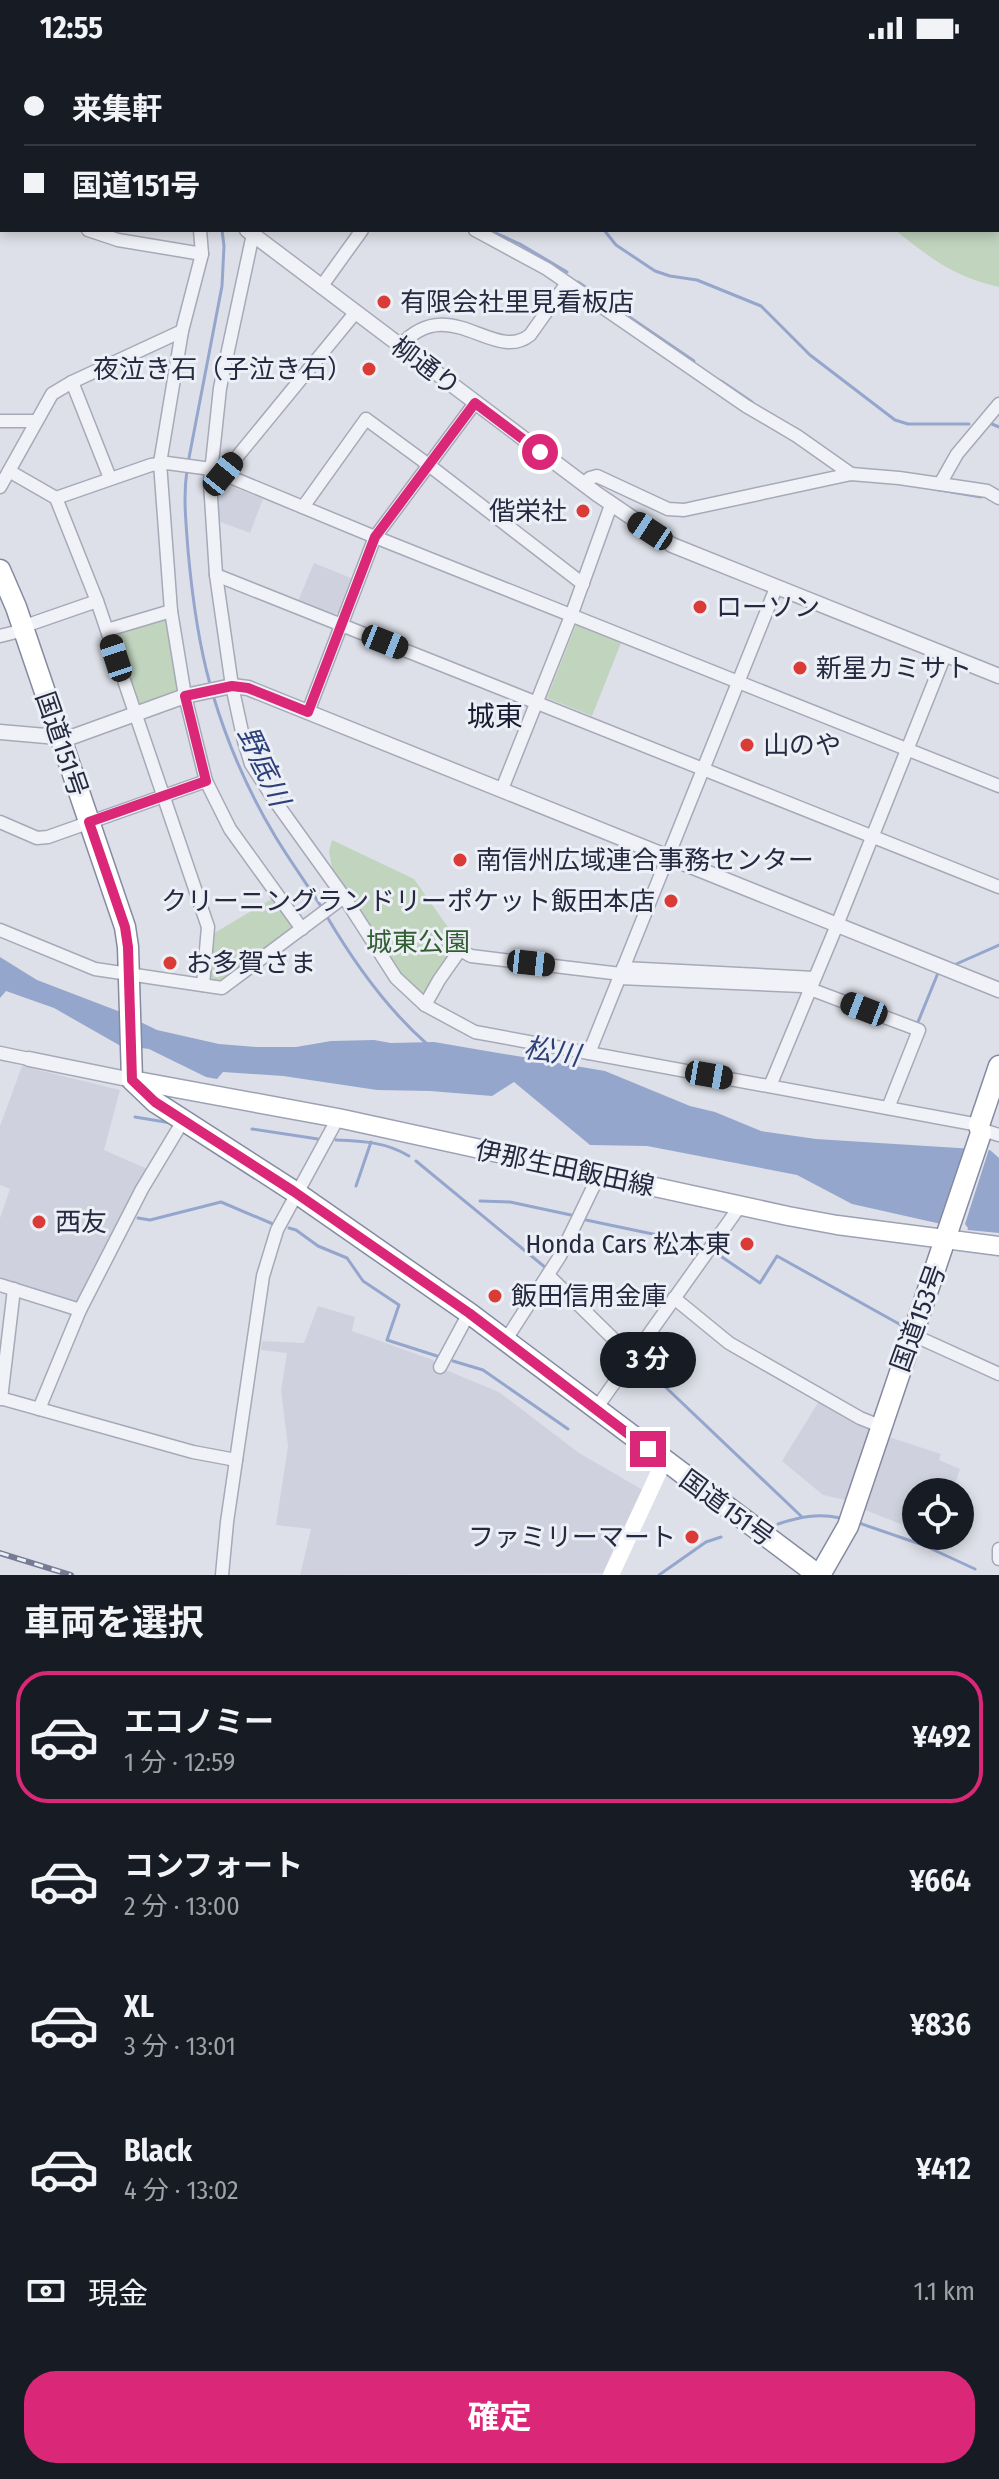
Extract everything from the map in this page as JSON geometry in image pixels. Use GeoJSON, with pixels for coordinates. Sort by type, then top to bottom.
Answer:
{"type":"FeatureCollection","features":[{"type":"Feature","properties":{"kind":"highway","name":"国道151号"},"geometry":{"type":"LineString","coordinates":[[0,570],[23,628],[125,927],[132,1071],[155,1102],[298,1194],[469,1313],[816,1572]]}},
{"type":"Feature","properties":{"kind":"highway","name":"国道153号"},"geometry":{"type":"LineString","coordinates":[[816,1572],[836,1549],[850,1520],[880,1426],[986,1131],[999,1066]]}},
{"type":"Feature","properties":{"kind":"main road","name":"伊那生田飯田線"},"geometry":{"type":"LineString","coordinates":[[132,1071],[740,1206],[837,1225],[948,1233],[999,1246]]}},
{"type":"Feature","properties":{"kind":"main road"},"geometry":{"type":"LineString","coordinates":[[611,1575],[664,1461]]}},
{"type":"Feature","properties":{"kind":"street"},"geometry":{"type":"LineString","coordinates":[[94,232],[118,240],[202,254]]}},
{"type":"Feature","properties":{"kind":"street"},"geometry":{"type":"LineString","coordinates":[[200,232],[202,254],[182,331],[163,463],[171,611],[206,781],[230,829],[305,927]]}},
{"type":"Feature","properties":{"kind":"street"},"geometry":{"type":"LineString","coordinates":[[250,232],[220,388],[212,470],[216,575],[229,687],[251,764],[340,900],[396,978],[425,1005],[475,1032],[888,1108],[986,1131]]}},
{"type":"Feature","properties":{"kind":"street","name":"柳通り"},"geometry":{"type":"LineString","coordinates":[[250,232],[611,505],[672,545],[999,676]]}},
{"type":"Feature","properties":{"kind":"street"},"geometry":{"type":"LineString","coordinates":[[321,287],[361,232]]}},
{"type":"Feature","properties":{"kind":"street"},"geometry":{"type":"LineString","coordinates":[[479,232],[527,256],[851,474]]}},
{"type":"Feature","properties":{"kind":"street"},"geometry":{"type":"LineString","coordinates":[[400,346],[414,332],[433,324],[445,324],[509,342],[524,341],[567,283]]}},
{"type":"Feature","properties":{"kind":"street"},"geometry":{"type":"LineString","coordinates":[[212,470],[355,313]]}},
{"type":"Feature","properties":{"kind":"street"},"geometry":{"type":"LineString","coordinates":[[0,487],[52,394],[182,331]]}},
{"type":"Feature","properties":{"kind":"street"},"geometry":{"type":"LineString","coordinates":[[72,382],[110,478]]}},
{"type":"Feature","properties":{"kind":"street"},"geometry":{"type":"LineString","coordinates":[[308,712],[375,537],[475,403]]}},
{"type":"Feature","properties":{"kind":"street"},"geometry":{"type":"LineString","coordinates":[[940,484],[957,454],[999,404]]}},
{"type":"Feature","properties":{"kind":"street"},"geometry":{"type":"LineString","coordinates":[[303,507],[366,419],[583,584]]}},
{"type":"Feature","properties":{"kind":"street"},"geometry":{"type":"LineString","coordinates":[[0,421],[36,421]]}},
{"type":"Feature","properties":{"kind":"street"},"geometry":{"type":"LineString","coordinates":[[56,498],[163,463],[212,470],[999,786]]}},
{"type":"Feature","properties":{"kind":"street"},"geometry":{"type":"LineString","coordinates":[[9,471],[56,498],[97,601],[208,927],[203,985]]}},
{"type":"Feature","properties":{"kind":"street"},"geometry":{"type":"LineString","coordinates":[[583,484],[597,476],[668,509],[684,510],[851,474],[987,491],[999,498]]}},
{"type":"Feature","properties":{"kind":"street"},"geometry":{"type":"LineString","coordinates":[[502,789],[571,616],[611,505]]}},
{"type":"Feature","properties":{"kind":"street"},"geometry":{"type":"LineString","coordinates":[[216,575],[999,887]]}},
{"type":"Feature","properties":{"kind":"street"},"geometry":{"type":"LineString","coordinates":[[589,1053],[776,588]]}},
{"type":"Feature","properties":{"kind":"street"},"geometry":{"type":"LineString","coordinates":[[0,636],[97,601]]}},
{"type":"Feature","properties":{"kind":"street"},"geometry":{"type":"LineString","coordinates":[[107,630],[171,611]]}},
{"type":"Feature","properties":{"kind":"street"},"geometry":{"type":"LineString","coordinates":[[770,1086],[945,655]]}},
{"type":"Feature","properties":{"kind":"street"},"geometry":{"type":"LineString","coordinates":[[0,732],[69,738],[190,695],[229,687],[248,688],[999,990]]}},
{"type":"Feature","properties":{"kind":"street"},"geometry":{"type":"LineString","coordinates":[[0,822],[37,838],[48,837],[206,781]]}},
{"type":"Feature","properties":{"kind":"street"},"geometry":{"type":"LineString","coordinates":[[0,930],[95,969],[129,978],[222,988],[340,900]]}},
{"type":"Feature","properties":{"kind":"street"},"geometry":{"type":"LineString","coordinates":[[425,1005],[460,950],[471,956],[621,973],[802,986],[812,983],[919,1030],[888,1108]]}},
{"type":"Feature","properties":{"kind":"street"},"geometry":{"type":"LineString","coordinates":[[0,1053],[132,1071]]}},
{"type":"Feature","properties":{"kind":"street"},"geometry":{"type":"LineString","coordinates":[[222,1575],[263,1276],[277,1230],[338,1118]]}},
{"type":"Feature","properties":{"kind":"street"},"geometry":{"type":"LineString","coordinates":[[39,1409],[80,1310],[142,1189],[183,1121]]}},
{"type":"Feature","properties":{"kind":"street"},"geometry":{"type":"LineString","coordinates":[[505,1341],[560,1256],[599,1175]]}},
{"type":"Feature","properties":{"kind":"street"},"geometry":{"type":"LineString","coordinates":[[595,1410],[740,1206]]}},
{"type":"Feature","properties":{"kind":"street"},"geometry":{"type":"LineString","coordinates":[[548,1275],[632,1357]]}},
{"type":"Feature","properties":{"kind":"street"},"geometry":{"type":"LineString","coordinates":[[0,1285],[80,1310]]}},
{"type":"Feature","properties":{"kind":"street"},"geometry":{"type":"LineString","coordinates":[[14,1289],[0,1398],[193,1452],[236,1460]]}},
{"type":"Feature","properties":{"kind":"street"},"geometry":{"type":"LineString","coordinates":[[674,1298],[729,1343],[860,1418],[880,1426]]}},
{"type":"Feature","properties":{"kind":"street"},"geometry":{"type":"LineString","coordinates":[[440,1367],[469,1313]]}},
{"type":"Feature","properties":{"kind":"street"},"geometry":{"type":"LineString","coordinates":[[913,1335],[999,1374]]}},
{"type":"Feature","properties":{"kind":"street"},"geometry":{"type":"LineString","coordinates":[[999,1549],[999,1559]]}},
{"type":"Feature","properties":{"kind":"shaded area"},"geometry":{"type":"Polygon","coordinates":[[[218,481],[263,499],[250,533],[218,521],[215,483],[218,481]]]}},
{"type":"Feature","properties":{"kind":"shaded area"},"geometry":{"type":"Polygon","coordinates":[[[314,563],[351,578],[338,613],[298,601],[314,563]]]}},
{"type":"Feature","properties":{"kind":"shaded area"},"geometry":{"type":"Polygon","coordinates":[[[22,1066],[120,1090],[104,1150],[152,1171],[78,1303],[0,1277],[0,1218],[10,1189],[0,1185],[0,1126],[22,1066]]]}},
{"type":"Feature","properties":{"kind":"shaded area"},"geometry":{"type":"Polygon","coordinates":[[[318,1306],[355,1317],[352,1331],[433,1360],[436,1366],[499,1392],[579,1453],[643,1490],[606,1573],[300,1575],[311,1529],[276,1525],[288,1446],[281,1391],[287,1353],[261,1350],[262,1341],[304,1343],[318,1306]]]}},
{"type":"Feature","properties":{"kind":"shaded area"},"geometry":{"type":"Polygon","coordinates":[[[821,1398],[873,1429],[850,1501],[823,1495],[782,1461],[821,1398]]]}},
{"type":"Feature","properties":{"kind":"shaded area"},"geometry":{"type":"Polygon","coordinates":[[[883,1435],[941,1454],[939,1460],[960,1469],[957,1478],[902,1478],[902,1524],[860,1508],[883,1435]]]}},
{"type":"Feature","properties":{"kind":"green space"},"geometry":{"type":"Polygon","coordinates":[[[898,232],[999,232],[999,287],[968,278],[920,250],[898,232]]]}},
{"type":"Feature","properties":{"kind":"green space"},"geometry":{"type":"Polygon","coordinates":[[[166,615],[179,692],[137,706],[113,633],[166,615]]]}},
{"type":"Feature","properties":{"kind":"green space"},"geometry":{"type":"Polygon","coordinates":[[[576,625],[621,643],[592,716],[547,698],[576,625]]]}},
{"type":"Feature","properties":{"kind":"green space","name":"城東公園"},"geometry":{"type":"Polygon","coordinates":[[[332,840],[414,879],[457,940],[455,949],[426,996],[421,996],[398,974],[333,874],[329,851],[332,840]]]}},
{"type":"Feature","properties":{"kind":"green space"},"geometry":{"type":"Polygon","coordinates":[[[275,897],[295,925],[294,930],[222,981],[214,981],[208,976],[211,935],[275,897]]]}},
{"type":"Feature","properties":{"kind":"water"},"geometry":{"type":"Polygon","coordinates":[[[0,957],[37,980],[118,1011],[157,1030],[219,1044],[296,1047],[331,1041],[434,1042],[605,1071],[761,1131],[816,1139],[990,1150],[999,1158],[999,1233],[968,1230],[852,1204],[797,1175],[647,1146],[590,1145],[514,1082],[492,1096],[377,1090],[283,1076],[223,1072],[217,1079],[206,1077],[149,1049],[119,1045],[54,1008],[6,991],[0,998],[0,957]]]}},
{"type":"Feature","properties":{"kind":"pier"},"geometry":{"type":"Polygon","coordinates":[[[969,1144],[990,1146],[965,1224],[968,1228],[966,1234],[943,1226],[969,1144]]]}},
{"type":"Feature","properties":{"kind":"waterway","name":"野底川"},"geometry":{"type":"LineString","coordinates":[[188,463],[222,286],[222,232]]}},
{"type":"Feature","properties":{"kind":"waterway"},"geometry":{"type":"LineString","coordinates":[[493,232],[567,272]]}},
{"type":"Feature","properties":{"kind":"waterway"},"geometry":{"type":"LineString","coordinates":[[606,232],[616,245],[655,271],[697,280],[761,306],[810,355],[895,420],[908,424],[969,424]]}},
{"type":"Feature","properties":{"kind":"waterway"},"geometry":{"type":"LineString","coordinates":[[578,282],[694,361]]}},
{"type":"Feature","properties":{"kind":"waterway"},"geometry":{"type":"LineString","coordinates":[[721,381],[752,402]]}},
{"type":"Feature","properties":{"kind":"waterway"},"geometry":{"type":"LineString","coordinates":[[992,424],[999,427]]}},
{"type":"Feature","properties":{"kind":"waterway","name":"野底川"},"geometry":{"type":"LineString","coordinates":[[187,470],[185,510],[190,567],[199,635],[210,684]]}},
{"type":"Feature","properties":{"kind":"waterway"},"geometry":{"type":"LineString","coordinates":[[934,489],[981,497]]}},
{"type":"Feature","properties":{"kind":"waterway","name":"野底川"},"geometry":{"type":"LineString","coordinates":[[213,695],[247,785],[322,908]]}},
{"type":"Feature","properties":{"kind":"waterway","name":"野底川"},"geometry":{"type":"LineString","coordinates":[[326,915],[371,983],[427,1044]]}},
{"type":"Feature","properties":{"kind":"waterway"},"geometry":{"type":"LineString","coordinates":[[954,965],[999,945]]}},
{"type":"Feature","properties":{"kind":"waterway"},"geometry":{"type":"LineString","coordinates":[[913,1023],[918,1022],[938,973]]}},
{"type":"Feature","properties":{"kind":"waterway"},"geometry":{"type":"LineString","coordinates":[[135,1117],[171,1123]]}},
{"type":"Feature","properties":{"kind":"waterway"},"geometry":{"type":"LineString","coordinates":[[252,1129],[318,1139]]}},
{"type":"Feature","properties":{"kind":"waterway"},"geometry":{"type":"LineString","coordinates":[[336,1140],[383,1145],[409,1156]]}},
{"type":"Feature","properties":{"kind":"waterway"},"geometry":{"type":"LineString","coordinates":[[356,1186],[371,1142]]}},
{"type":"Feature","properties":{"kind":"waterway"},"geometry":{"type":"LineString","coordinates":[[416,1161],[546,1268]]}},
{"type":"Feature","properties":{"kind":"waterway"},"geometry":{"type":"LineString","coordinates":[[480,1201],[510,1202],[571,1215]]}},
{"type":"Feature","properties":{"kind":"waterway"},"geometry":{"type":"LineString","coordinates":[[138,1218],[150,1220],[221,1202],[273,1224]]}},
{"type":"Feature","properties":{"kind":"waterway"},"geometry":{"type":"LineString","coordinates":[[586,1220],[667,1237],[676,1235],[704,1249]]}},
{"type":"Feature","properties":{"kind":"waterway"},"geometry":{"type":"LineString","coordinates":[[289,1228],[318,1246],[347,1258],[363,1281],[399,1305],[387,1340],[437,1356]]}},
{"type":"Feature","properties":{"kind":"waterway"},"geometry":{"type":"LineString","coordinates":[[719,1255],[760,1283],[777,1256],[901,1325]]}},
{"type":"Feature","properties":{"kind":"waterway"},"geometry":{"type":"LineString","coordinates":[[636,1359],[802,1517]]}},
{"type":"Feature","properties":{"kind":"waterway"},"geometry":{"type":"LineString","coordinates":[[453,1361],[483,1370],[568,1429]]}},
{"type":"Feature","properties":{"kind":"waterway"},"geometry":{"type":"LineString","coordinates":[[778,1524],[809,1516],[840,1518]]}},
{"type":"Feature","properties":{"kind":"waterway"},"geometry":{"type":"LineString","coordinates":[[856,1522],[923,1545],[975,1569]]}},
{"type":"Feature","properties":{"kind":"waterway"},"geometry":{"type":"LineString","coordinates":[[659,1575],[706,1542],[721,1537]]}},
{"type":"Feature","properties":{"kind":"railway"},"geometry":{"type":"LineString","coordinates":[[0,1553],[71,1575]]}},
{"type":"Feature","properties":{"kind":"place","name":"有限会社里見看板店"},"geometry":{"type":"Point","coordinates":[384,302]}},
{"type":"Feature","properties":{"kind":"place","name":"夜泣き石（子泣き石）"},"geometry":{"type":"Point","coordinates":[369,369]}},
{"type":"Feature","properties":{"kind":"place","name":"偕栄社"},"geometry":{"type":"Point","coordinates":[583,511]}},
{"type":"Feature","properties":{"kind":"place","name":"ローソン"},"geometry":{"type":"Point","coordinates":[700,607]}},
{"type":"Feature","properties":{"kind":"place","name":"新星カミサト"},"geometry":{"type":"Point","coordinates":[800,668]}},
{"type":"Feature","properties":{"kind":"place","name":"山のや"},"geometry":{"type":"Point","coordinates":[747,745]}},
{"type":"Feature","properties":{"kind":"place","name":"南信州広域連合事務センター"},"geometry":{"type":"Point","coordinates":[460,860]}},
{"type":"Feature","properties":{"kind":"place","name":"クリーニングランドリーポケット飯田本店"},"geometry":{"type":"Point","coordinates":[671,901]}},
{"type":"Feature","properties":{"kind":"place","name":"お多賀さま"},"geometry":{"type":"Point","coordinates":[170,963]}},
{"type":"Feature","properties":{"kind":"place","name":"西友"},"geometry":{"type":"Point","coordinates":[39,1222]}},
{"type":"Feature","properties":{"kind":"place","name":"Honda Cars 松本東"},"geometry":{"type":"Point","coordinates":[747,1244]}},
{"type":"Feature","properties":{"kind":"place","name":"飯田信用金庫"},"geometry":{"type":"Point","coordinates":[495,1296]}},
{"type":"Feature","properties":{"kind":"place","name":"ファミリーマート"},"geometry":{"type":"Point","coordinates":[692,1537]}},
{"type":"Feature","properties":{"kind":"district","name":"城東"},"geometry":{"type":"Point","coordinates":[495,716]}},
{"type":"Feature","properties":{"kind":"route"},"geometry":{"type":"LineString","coordinates":[[540,452],[475,403],[375,537],[308,712],[248,688],[232,686],[185,696],[206,781],[89,822],[125,927],[132,1080],[155,1102],[293,1191],[469,1313],[648,1449]]}},
{"type":"Feature","properties":{"kind":"water label","name":"松川"},"geometry":{"type":"Point","coordinates":[552,1051]}}]}
